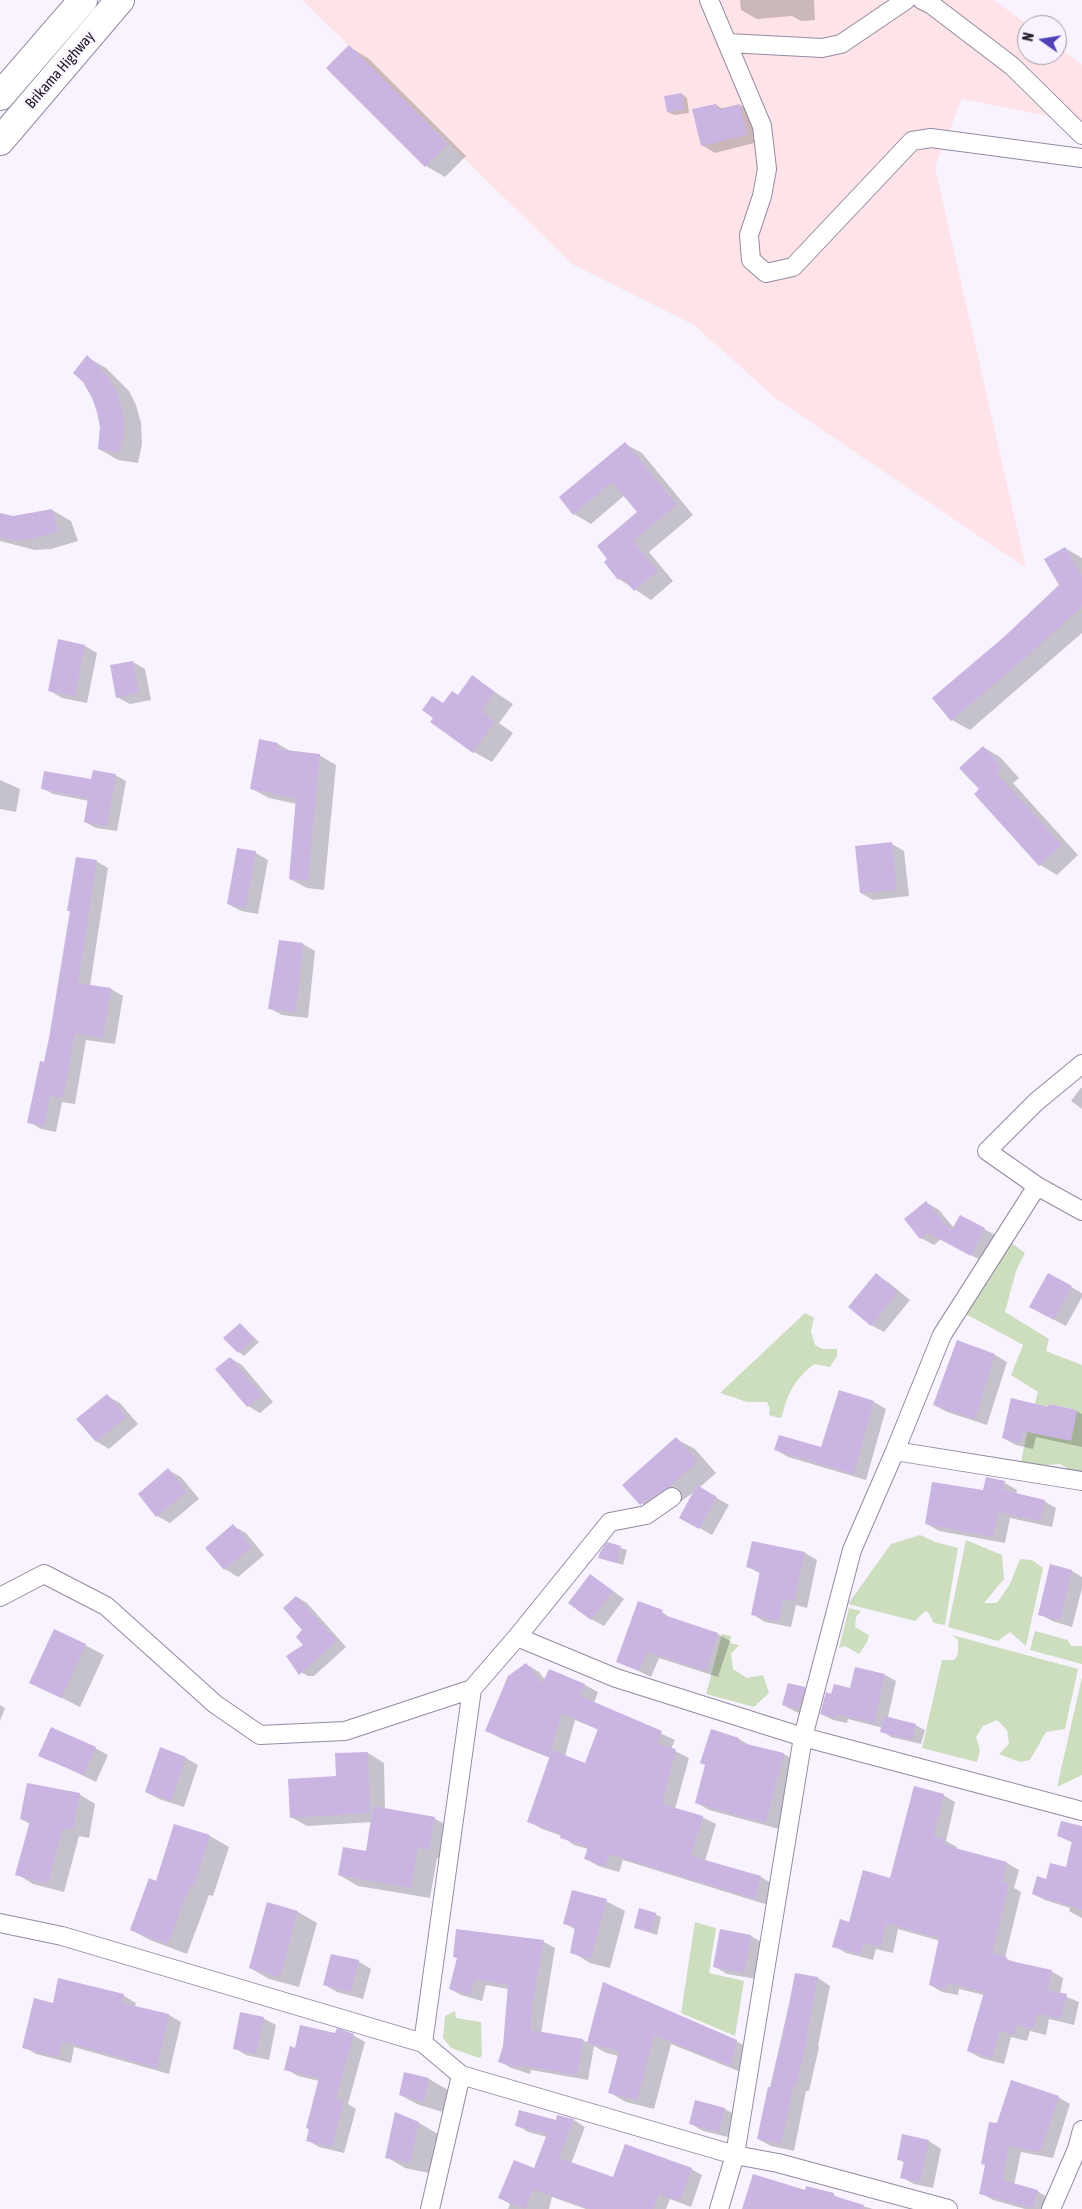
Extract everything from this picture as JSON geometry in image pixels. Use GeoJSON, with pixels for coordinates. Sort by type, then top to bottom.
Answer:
{"type":"FeatureCollection","features":[{"type":"Feature","properties":{"kind":"highway","name":"Brikama Highway"},"geometry":{"type":"LineString","coordinates":[[0,96],[83,0]]}},
{"type":"Feature","properties":{"kind":"highway","name":"Brikama Highway"},"geometry":{"type":"LineString","coordinates":[[0,141],[120,0]]}},
{"type":"Feature","properties":{"kind":"street"},"geometry":{"type":"LineString","coordinates":[[709,0],[762,126],[768,169],[762,196],[749,235],[751,260],[766,273],[793,267],[912,141],[931,138],[1082,158]]}},
{"type":"Feature","properties":{"kind":"street"},"geometry":{"type":"LineString","coordinates":[[728,43],[822,48],[841,44],[906,0]]}},
{"type":"Feature","properties":{"kind":"street"},"geometry":{"type":"LineString","coordinates":[[922,0],[932,5],[1012,66],[1082,135]]}},
{"type":"Feature","properties":{"kind":"street"},"geometry":{"type":"LineString","coordinates":[[1082,1064],[1036,1102],[987,1151],[1037,1186],[1082,1211]]}},
{"type":"Feature","properties":{"kind":"street"},"geometry":{"type":"LineString","coordinates":[[719,2209],[735,2155],[803,1737],[852,1550],[942,1335],[1037,1186]]}},
{"type":"Feature","properties":{"kind":"street"},"geometry":{"type":"LineString","coordinates":[[895,1451],[1082,1481]]}},
{"type":"Feature","properties":{"kind":"street"},"geometry":{"type":"LineString","coordinates":[[0,1597],[44,1574],[106,1606],[215,1704],[260,1735],[345,1731],[472,1689],[517,1637],[610,1522],[646,1514],[672,1497]]}},
{"type":"Feature","properties":{"kind":"street"},"geometry":{"type":"LineString","coordinates":[[517,1637],[616,1678],[803,1737],[1082,1811]]}},
{"type":"Feature","properties":{"kind":"street"},"geometry":{"type":"LineString","coordinates":[[423,2043],[472,1689]]}},
{"type":"Feature","properties":{"kind":"street"},"geometry":{"type":"LineString","coordinates":[[0,1923],[62,1936],[423,2043],[461,2075],[735,2155],[778,2163],[948,2209]]}},
{"type":"Feature","properties":{"kind":"street"},"geometry":{"type":"LineString","coordinates":[[430,2209],[461,2075]]}},
{"type":"Feature","properties":{"kind":"street"},"geometry":{"type":"LineString","coordinates":[[1051,2209],[1077,2150],[1082,2130]]}},
{"type":"Feature","properties":{"kind":"shaded area"},"geometry":{"type":"Polygon","coordinates":[[[302,0],[994,0],[1017,17],[1017,65],[1067,65],[1067,54],[1082,65],[1082,123],[962,99],[935,167],[1026,568],[775,398],[694,325],[572,264],[302,0]]]}},
{"type":"Feature","properties":{"kind":"green space"},"geometry":{"type":"Polygon","coordinates":[[[1009,1241],[1025,1253],[1016,1271],[1005,1312],[1049,1339],[1046,1351],[1082,1365],[1082,1477],[1060,1464],[1020,1467],[1029,1423],[1038,1392],[1011,1375],[1023,1345],[962,1312],[1009,1241]],[[1049,1404],[1071,1441],[1071,1440],[1077,1410],[1049,1404]]]}},
{"type":"Feature","properties":{"kind":"green space"},"geometry":{"type":"Polygon","coordinates":[[[805,1313],[814,1318],[811,1331],[815,1345],[823,1349],[837,1349],[837,1356],[830,1367],[814,1364],[802,1375],[789,1394],[782,1417],[769,1415],[770,1409],[767,1402],[747,1402],[720,1393],[805,1313]]]}},
{"type":"Feature","properties":{"kind":"green space"},"geometry":{"type":"Polygon","coordinates":[[[920,1535],[935,1542],[958,1548],[945,1625],[934,1623],[928,1612],[925,1611],[915,1621],[848,1604],[891,1544],[920,1535]]]}},
{"type":"Feature","properties":{"kind":"green space"},"geometry":{"type":"Polygon","coordinates":[[[966,1540],[1002,1555],[1004,1579],[984,1603],[997,1603],[1010,1584],[1020,1559],[1032,1560],[1043,1568],[1026,1646],[1010,1632],[998,1641],[948,1627],[966,1540]]]}},
{"type":"Feature","properties":{"kind":"green space"},"geometry":{"type":"Polygon","coordinates":[[[849,1608],[861,1611],[856,1617],[855,1627],[869,1635],[859,1654],[845,1646],[839,1648],[849,1608]]]}},
{"type":"Feature","properties":{"kind":"green space"},"geometry":{"type":"Polygon","coordinates":[[[1035,1631],[1068,1640],[1071,1646],[1082,1646],[1082,1664],[1030,1650],[1035,1631]]]}},
{"type":"Feature","properties":{"kind":"green space"},"geometry":{"type":"Polygon","coordinates":[[[722,1634],[731,1636],[730,1643],[739,1645],[731,1654],[733,1669],[747,1678],[763,1675],[769,1693],[754,1707],[706,1694],[722,1634]]]}},
{"type":"Feature","properties":{"kind":"green space"},"geometry":{"type":"Polygon","coordinates":[[[952,1635],[1078,1669],[1065,1729],[1046,1732],[1030,1760],[1020,1762],[999,1754],[1009,1744],[1007,1730],[997,1720],[983,1726],[976,1737],[980,1750],[977,1762],[922,1748],[942,1660],[954,1660],[958,1654],[958,1640],[952,1635]]]}},
{"type":"Feature","properties":{"kind":"green space"},"geometry":{"type":"Polygon","coordinates":[[[1082,1677],[1082,1775],[1057,1787],[1082,1677]]]}},
{"type":"Feature","properties":{"kind":"green space"},"geometry":{"type":"Polygon","coordinates":[[[695,1922],[716,1928],[709,1973],[744,1981],[735,2036],[681,2013],[695,1922]]]}},
{"type":"Feature","properties":{"kind":"green space"},"geometry":{"type":"Polygon","coordinates":[[[455,2011],[456,2018],[481,2022],[482,2056],[479,2058],[451,2048],[443,2038],[445,2016],[455,2011]]]}},
{"type":"Feature","properties":{"kind":"building"},"geometry":{"type":"Polygon","coordinates":[[[349,45],[448,144],[425,167],[326,68],[349,45]]]}},
{"type":"Feature","properties":{"kind":"building"},"geometry":{"type":"Polygon","coordinates":[[[682,93],[684,110],[667,112],[664,96],[682,93]]]}},
{"type":"Feature","properties":{"kind":"building"},"geometry":{"type":"Polygon","coordinates":[[[716,104],[718,109],[740,104],[747,135],[701,146],[692,109],[716,104]]]}},
{"type":"Feature","properties":{"kind":"building"},"geometry":{"type":"Polygon","coordinates":[[[87,355],[110,379],[117,393],[123,412],[124,433],[119,453],[98,449],[100,427],[97,412],[83,382],[73,373],[87,355]]]}},
{"type":"Feature","properties":{"kind":"building"},"geometry":{"type":"Polygon","coordinates":[[[625,442],[677,505],[633,541],[658,571],[634,591],[622,577],[618,580],[604,562],[607,559],[597,546],[637,512],[612,482],[573,515],[559,497],[625,442]]]}},
{"type":"Feature","properties":{"kind":"building"},"geometry":{"type":"Polygon","coordinates":[[[52,509],[59,531],[32,539],[15,540],[0,537],[0,513],[13,516],[52,509]]]}},
{"type":"Feature","properties":{"kind":"building"},"geometry":{"type":"Polygon","coordinates":[[[1065,547],[1082,576],[1082,606],[1032,652],[951,721],[932,698],[1005,636],[1059,585],[1044,559],[1065,547]]]}},
{"type":"Feature","properties":{"kind":"building"},"geometry":{"type":"Polygon","coordinates":[[[58,639],[85,645],[75,696],[48,691],[58,639]]]}},
{"type":"Feature","properties":{"kind":"building"},"geometry":{"type":"Polygon","coordinates":[[[133,661],[139,693],[116,698],[110,665],[133,661]]]}},
{"type":"Feature","properties":{"kind":"building"},"geometry":{"type":"Polygon","coordinates":[[[472,675],[495,692],[481,711],[495,721],[473,753],[430,722],[433,718],[422,710],[432,696],[443,703],[452,691],[458,695],[472,675]]]}},
{"type":"Feature","properties":{"kind":"building"},"geometry":{"type":"Polygon","coordinates":[[[259,739],[278,743],[277,749],[320,754],[308,881],[289,879],[296,798],[250,789],[259,739]]]}},
{"type":"Feature","properties":{"kind":"building"},"geometry":{"type":"Polygon","coordinates":[[[983,746],[1002,768],[996,773],[1062,845],[1039,866],[974,794],[979,789],[959,768],[983,746]]]}},
{"type":"Feature","properties":{"kind":"building"},"geometry":{"type":"Polygon","coordinates":[[[93,770],[116,774],[107,826],[84,822],[88,798],[41,789],[44,771],[91,779],[93,770]]]}},
{"type":"Feature","properties":{"kind":"building"},"geometry":{"type":"Polygon","coordinates":[[[892,842],[897,890],[860,893],[855,846],[892,842]]]}},
{"type":"Feature","properties":{"kind":"building"},"geometry":{"type":"Polygon","coordinates":[[[237,848],[256,851],[246,908],[227,904],[237,848]]]}},
{"type":"Feature","properties":{"kind":"building"},"geometry":{"type":"Polygon","coordinates":[[[76,857],[97,860],[78,983],[111,988],[103,1038],[75,1033],[63,1098],[50,1096],[44,1126],[27,1123],[40,1061],[44,1062],[49,1038],[70,911],[67,911],[76,857]]]}},
{"type":"Feature","properties":{"kind":"building"},"geometry":{"type":"Polygon","coordinates":[[[279,940],[303,943],[296,1012],[268,1009],[279,940]]]}},
{"type":"Feature","properties":{"kind":"building"},"geometry":{"type":"Polygon","coordinates":[[[926,1201],[951,1231],[960,1215],[985,1228],[971,1256],[928,1233],[920,1239],[904,1219],[926,1201]]]}},
{"type":"Feature","properties":{"kind":"building"},"geometry":{"type":"Polygon","coordinates":[[[876,1273],[898,1292],[871,1326],[848,1307],[876,1273]]]}},
{"type":"Feature","properties":{"kind":"building"},"geometry":{"type":"Polygon","coordinates":[[[1048,1273],[1072,1286],[1054,1320],[1029,1307],[1048,1273]]]}},
{"type":"Feature","properties":{"kind":"building"},"geometry":{"type":"Polygon","coordinates":[[[240,1323],[254,1338],[238,1353],[223,1338],[240,1323]]]}},
{"type":"Feature","properties":{"kind":"building"},"geometry":{"type":"Polygon","coordinates":[[[957,1340],[995,1354],[975,1419],[933,1405],[957,1340]]]}},
{"type":"Feature","properties":{"kind":"building"},"geometry":{"type":"Polygon","coordinates":[[[230,1357],[262,1395],[247,1407],[215,1369],[230,1357]]]}},
{"type":"Feature","properties":{"kind":"building"},"geometry":{"type":"Polygon","coordinates":[[[839,1390],[874,1401],[854,1474],[774,1450],[779,1435],[821,1447],[839,1390]]]}},
{"type":"Feature","properties":{"kind":"building"},"geometry":{"type":"Polygon","coordinates":[[[107,1394],[126,1417],[96,1442],[76,1419],[107,1394]]]}},
{"type":"Feature","properties":{"kind":"building"},"geometry":{"type":"Polygon","coordinates":[[[1011,1398],[1048,1407],[1049,1404],[1077,1410],[1071,1441],[1023,1431],[1020,1443],[1002,1438],[1011,1398]]]}},
{"type":"Feature","properties":{"kind":"building"},"geometry":{"type":"Polygon","coordinates":[[[676,1437],[698,1461],[669,1487],[640,1505],[622,1485],[676,1437]]]}},
{"type":"Feature","properties":{"kind":"building"},"geometry":{"type":"Polygon","coordinates":[[[168,1468],[187,1492],[156,1517],[138,1494],[168,1468]]]}},
{"type":"Feature","properties":{"kind":"building"},"geometry":{"type":"Polygon","coordinates":[[[986,1477],[1005,1481],[1003,1490],[1045,1500],[1040,1521],[998,1512],[993,1537],[925,1524],[932,1482],[983,1490],[986,1477]]]}},
{"type":"Feature","properties":{"kind":"building"},"geometry":{"type":"Polygon","coordinates":[[[697,1485],[717,1497],[699,1529],[679,1518],[697,1485]]]}},
{"type":"Feature","properties":{"kind":"building"},"geometry":{"type":"Polygon","coordinates":[[[233,1524],[252,1547],[224,1570],[205,1548],[233,1524]]]}},
{"type":"Feature","properties":{"kind":"building"},"geometry":{"type":"Polygon","coordinates":[[[752,1541],[805,1552],[794,1601],[783,1599],[779,1621],[751,1615],[760,1571],[746,1567],[752,1541]]]}},
{"type":"Feature","properties":{"kind":"building"},"geometry":{"type":"Polygon","coordinates":[[[607,1542],[621,1546],[617,1563],[598,1558],[607,1542]]]}},
{"type":"Feature","properties":{"kind":"building"},"geometry":{"type":"Polygon","coordinates":[[[1050,1564],[1072,1570],[1060,1620],[1038,1615],[1050,1564]]]}},
{"type":"Feature","properties":{"kind":"building"},"geometry":{"type":"Polygon","coordinates":[[[590,1574],[613,1591],[591,1620],[568,1603],[590,1574]]]}},
{"type":"Feature","properties":{"kind":"building"},"geometry":{"type":"Polygon","coordinates":[[[296,1596],[337,1641],[299,1675],[286,1656],[303,1645],[296,1637],[302,1630],[283,1608],[296,1596]]]}},
{"type":"Feature","properties":{"kind":"building"},"geometry":{"type":"Polygon","coordinates":[[[638,1601],[663,1610],[661,1614],[718,1633],[706,1671],[647,1652],[639,1671],[616,1662],[638,1601]]]}},
{"type":"Feature","properties":{"kind":"building"},"geometry":{"type":"Polygon","coordinates":[[[54,1629],[86,1644],[61,1698],[29,1683],[54,1629]]]}},
{"type":"Feature","properties":{"kind":"building"},"geometry":{"type":"Polygon","coordinates":[[[526,1663],[542,1684],[549,1669],[585,1684],[580,1696],[662,1731],[657,1744],[676,1749],[662,1804],[703,1816],[691,1856],[761,1876],[755,1899],[609,1854],[605,1866],[584,1859],[588,1847],[560,1838],[561,1834],[527,1822],[552,1750],[585,1763],[598,1729],[562,1713],[549,1757],[485,1731],[508,1676],[526,1663]]]}},
{"type":"Feature","properties":{"kind":"building"},"geometry":{"type":"Polygon","coordinates":[[[855,1667],[885,1674],[874,1723],[837,1714],[836,1718],[820,1714],[826,1692],[831,1694],[834,1684],[850,1688],[855,1667]]]}},
{"type":"Feature","properties":{"kind":"building"},"geometry":{"type":"Polygon","coordinates":[[[788,1683],[805,1687],[799,1709],[782,1705],[788,1683]]]}},
{"type":"Feature","properties":{"kind":"building"},"geometry":{"type":"Polygon","coordinates":[[[884,1716],[916,1724],[912,1740],[880,1732],[884,1716]]]}},
{"type":"Feature","properties":{"kind":"building"},"geometry":{"type":"Polygon","coordinates":[[[51,1727],[96,1747],[84,1775],[38,1756],[51,1727]]]}},
{"type":"Feature","properties":{"kind":"building"},"geometry":{"type":"Polygon","coordinates":[[[711,1729],[739,1738],[738,1742],[784,1753],[766,1823],[695,1803],[705,1765],[700,1763],[711,1729]]]}},
{"type":"Feature","properties":{"kind":"building"},"geometry":{"type":"Polygon","coordinates":[[[160,1747],[186,1757],[171,1801],[145,1792],[160,1747]]]}},
{"type":"Feature","properties":{"kind":"building"},"geometry":{"type":"Polygon","coordinates":[[[368,1752],[370,1813],[290,1818],[288,1779],[336,1776],[335,1753],[368,1752]]]}},
{"type":"Feature","properties":{"kind":"building"},"geometry":{"type":"Polygon","coordinates":[[[27,1783],[80,1793],[73,1830],[63,1828],[48,1884],[15,1875],[30,1821],[20,1819],[27,1783]]]}},
{"type":"Feature","properties":{"kind":"building"},"geometry":{"type":"Polygon","coordinates":[[[914,1786],[944,1794],[933,1836],[945,1839],[944,1845],[1007,1862],[1002,1882],[1009,1884],[992,1953],[1007,1957],[1006,1960],[1052,1970],[1048,1990],[1067,1994],[1061,2019],[1037,2013],[1033,2029],[1017,2025],[1014,2035],[999,2031],[992,2058],[967,2051],[984,1992],[947,1983],[946,1989],[929,1985],[939,1938],[886,1923],[881,1947],[864,1943],[860,1954],[832,1947],[840,1919],[849,1922],[863,1870],[890,1878],[914,1786]]]}},
{"type":"Feature","properties":{"kind":"building"},"geometry":{"type":"Polygon","coordinates":[[[373,1806],[435,1817],[429,1850],[418,1848],[411,1888],[338,1875],[343,1847],[366,1851],[373,1806]]]}},
{"type":"Feature","properties":{"kind":"building"},"geometry":{"type":"Polygon","coordinates":[[[1061,1821],[1082,1826],[1082,1910],[1032,1894],[1037,1876],[1046,1879],[1050,1863],[1066,1867],[1072,1841],[1057,1836],[1061,1821]]]}},
{"type":"Feature","properties":{"kind":"building"},"geometry":{"type":"Polygon","coordinates":[[[174,1824],[210,1835],[194,1886],[190,1885],[168,1944],[130,1930],[149,1878],[156,1881],[174,1824]]]}},
{"type":"Feature","properties":{"kind":"building"},"geometry":{"type":"Polygon","coordinates":[[[572,1890],[607,1899],[591,1959],[570,1953],[575,1927],[563,1924],[572,1890]]]}},
{"type":"Feature","properties":{"kind":"building"},"geometry":{"type":"Polygon","coordinates":[[[267,1902],[298,1911],[280,1977],[249,1968],[267,1902]]]}},
{"type":"Feature","properties":{"kind":"building"},"geometry":{"type":"Polygon","coordinates":[[[639,1908],[656,1913],[651,1932],[634,1928],[639,1908]]]}},
{"type":"Feature","properties":{"kind":"building"},"geometry":{"type":"Polygon","coordinates":[[[456,1929],[544,1940],[532,2006],[530,2030],[583,2039],[577,2075],[520,2065],[519,2068],[498,2062],[503,2046],[508,1985],[475,1979],[470,1995],[449,1989],[457,1958],[453,1957],[456,1929]]]}},
{"type":"Feature","properties":{"kind":"building"},"geometry":{"type":"Polygon","coordinates":[[[720,1929],[751,1935],[744,1973],[713,1967],[720,1929]]]}},
{"type":"Feature","properties":{"kind":"building"},"geometry":{"type":"Polygon","coordinates":[[[331,1954],[359,1960],[351,1992],[323,1985],[331,1954]]]}},
{"type":"Feature","properties":{"kind":"building"},"geometry":{"type":"Polygon","coordinates":[[[795,1973],[818,1977],[806,2038],[808,2038],[796,2085],[794,2084],[781,2144],[757,2139],[768,2087],[771,2087],[795,1973]]]}},
{"type":"Feature","properties":{"kind":"building"},"geometry":{"type":"Polygon","coordinates":[[[58,1978],[124,1994],[122,2003],[169,2014],[157,2068],[62,2041],[58,2057],[22,2048],[34,1998],[53,2003],[58,1978]]]}},
{"type":"Feature","properties":{"kind":"building"},"geometry":{"type":"Polygon","coordinates":[[[603,1982],[737,2040],[731,2066],[654,2035],[637,2100],[608,2093],[619,2051],[587,2043],[603,1982]]]}},
{"type":"Feature","properties":{"kind":"building"},"geometry":{"type":"Polygon","coordinates":[[[240,2012],[264,2017],[256,2054],[233,2049],[240,2012]]]}},
{"type":"Feature","properties":{"kind":"building"},"geometry":{"type":"Polygon","coordinates":[[[300,2025],[335,2033],[337,2028],[354,2034],[336,2098],[344,2101],[332,2147],[306,2141],[309,2129],[306,2128],[319,2078],[284,2070],[290,2046],[295,2048],[300,2025]]]}},
{"type":"Feature","properties":{"kind":"building"},"geometry":{"type":"Polygon","coordinates":[[[404,2072],[429,2078],[424,2102],[399,2095],[404,2072]]]}},
{"type":"Feature","properties":{"kind":"building"},"geometry":{"type":"Polygon","coordinates":[[[1011,2080],[1059,2096],[1040,2152],[1009,2146],[1002,2180],[1038,2190],[1033,2208],[979,2194],[985,2165],[981,2164],[989,2122],[997,2123],[1011,2080]]]}},
{"type":"Feature","properties":{"kind":"building"},"geometry":{"type":"Polygon","coordinates":[[[695,2100],[725,2108],[719,2132],[689,2124],[695,2100]]]}},
{"type":"Feature","properties":{"kind":"building"},"geometry":{"type":"Polygon","coordinates":[[[519,2110],[556,2120],[557,2115],[574,2119],[559,2158],[613,2177],[625,2144],[692,2168],[680,2201],[659,2194],[653,2209],[590,2209],[533,2189],[525,2209],[498,2198],[514,2160],[534,2168],[547,2134],[515,2126],[519,2110]]]}},
{"type":"Feature","properties":{"kind":"building"},"geometry":{"type":"Polygon","coordinates":[[[395,2112],[419,2122],[410,2163],[385,2158],[395,2112]]]}},
{"type":"Feature","properties":{"kind":"building"},"geometry":{"type":"Polygon","coordinates":[[[902,2134],[929,2140],[920,2182],[900,2178],[904,2161],[897,2160],[902,2134]]]}},
{"type":"Feature","properties":{"kind":"building"},"geometry":{"type":"Polygon","coordinates":[[[753,2174],[805,2190],[806,2186],[834,2193],[834,2196],[864,2205],[863,2209],[742,2209],[753,2174]]]}}]}
